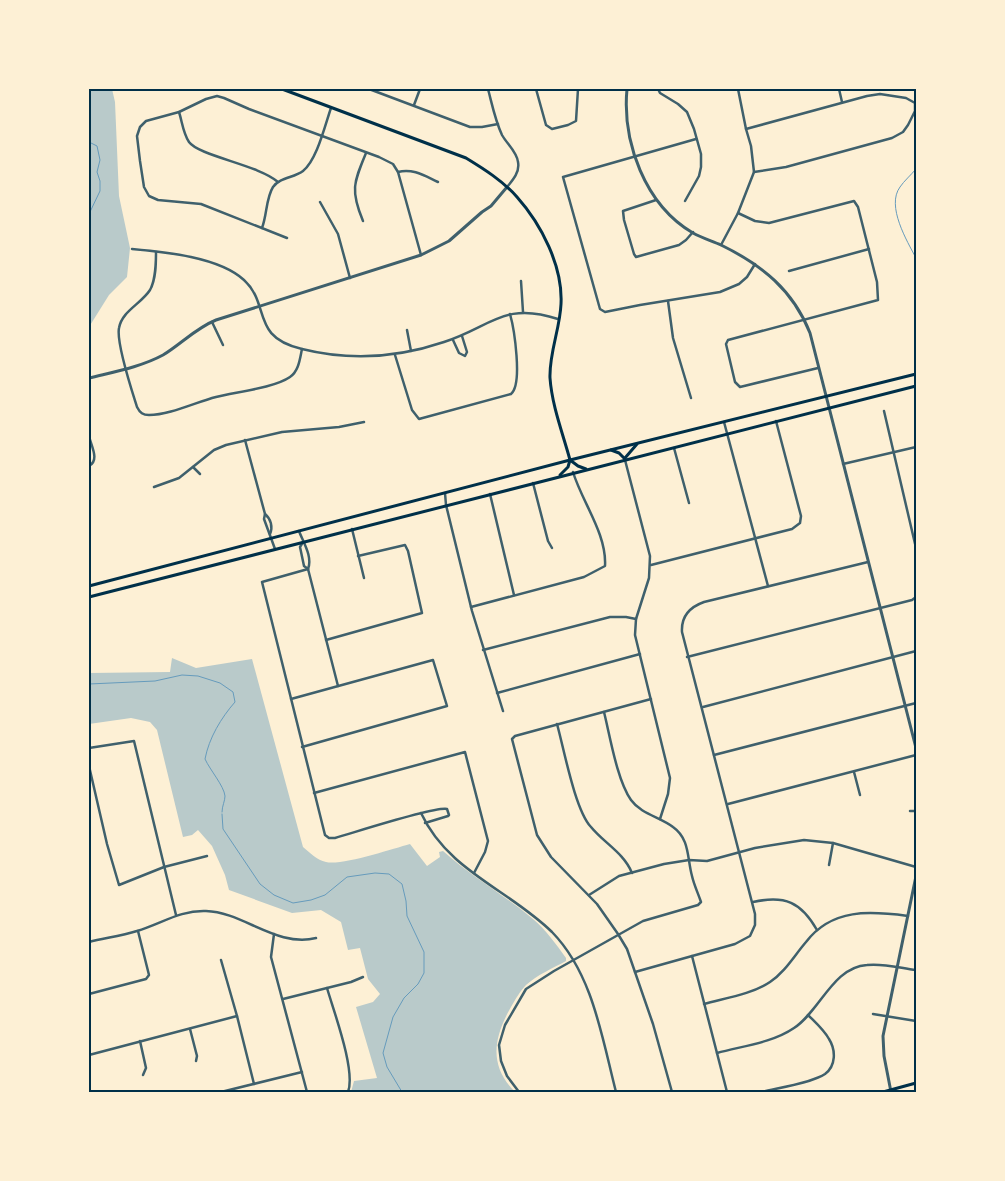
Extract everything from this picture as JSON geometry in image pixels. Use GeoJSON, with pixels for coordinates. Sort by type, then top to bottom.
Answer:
{"type":"FeatureCollection","features":[{"type":"Feature","properties":{"kind":"main road"},"geometry":{"type":"LineString","coordinates":[[282,89],[466,158],[484,169],[507,188],[519,199],[532,217],[558,271],[561,294],[552,348],[550,382],[570,460],[568,467],[559,476]]}},
{"type":"Feature","properties":{"kind":"main road"},"geometry":{"type":"LineString","coordinates":[[89,586],[271,536],[915,374]]}},
{"type":"Feature","properties":{"kind":"main road"},"geometry":{"type":"LineString","coordinates":[[89,597],[674,446],[916,386]]}},
{"type":"Feature","properties":{"kind":"main road"},"geometry":{"type":"LineString","coordinates":[[625,459],[632,448],[639,443]]}},
{"type":"Feature","properties":{"kind":"main road"},"geometry":{"type":"LineString","coordinates":[[610,450],[619,453],[625,459]]}},
{"type":"Feature","properties":{"kind":"main road"},"geometry":{"type":"LineString","coordinates":[[570,460],[586,469]]}},
{"type":"Feature","properties":{"kind":"main road"},"geometry":{"type":"LineString","coordinates":[[884,1092],[916,1083]]}},
{"type":"Feature","properties":{"kind":"street"},"geometry":{"type":"LineString","coordinates":[[369,89],[470,127],[498,124]]}},
{"type":"Feature","properties":{"kind":"street"},"geometry":{"type":"LineString","coordinates":[[414,105],[420,89]]}},
{"type":"Feature","properties":{"kind":"street"},"geometry":{"type":"LineString","coordinates":[[89,378],[163,355],[212,322],[421,255],[449,241],[491,206],[515,177],[518,164],[517,158],[498,124],[488,89]]}},
{"type":"Feature","properties":{"kind":"street"},"geometry":{"type":"LineString","coordinates":[[536,89],[546,125],[552,129],[568,125],[576,120],[578,89]]}},
{"type":"Feature","properties":{"kind":"street"},"geometry":{"type":"LineString","coordinates":[[627,89],[626,119],[636,157],[656,200],[693,232],[755,264],[791,297],[805,320],[916,748]]}},
{"type":"Feature","properties":{"kind":"street"},"geometry":{"type":"LineString","coordinates":[[658,89],[660,93],[687,112],[701,154],[701,167],[693,188],[685,201]]}},
{"type":"Feature","properties":{"kind":"street"},"geometry":{"type":"LineString","coordinates":[[721,245],[738,213],[754,172],[751,146],[738,89]]}},
{"type":"Feature","properties":{"kind":"street"},"geometry":{"type":"LineString","coordinates":[[839,89],[842,102]]}},
{"type":"Feature","properties":{"kind":"street"},"geometry":{"type":"LineString","coordinates":[[746,129],[872,94],[906,98],[915,103],[915,111],[910,122],[903,132],[892,138],[786,167],[754,172]]}},
{"type":"Feature","properties":{"kind":"street"},"geometry":{"type":"LineString","coordinates":[[287,238],[201,204],[158,200],[149,196],[144,187],[137,136],[138,131],[146,121],[179,112],[211,97],[224,98],[386,160],[393,164],[398,172],[421,255]]}},
{"type":"Feature","properties":{"kind":"street"},"geometry":{"type":"LineString","coordinates":[[262,228],[268,211],[271,191],[278,182],[297,175],[306,168],[311,161],[331,108]]}},
{"type":"Feature","properties":{"kind":"street"},"geometry":{"type":"LineString","coordinates":[[179,112],[186,137],[194,147],[264,173],[278,182]]}},
{"type":"Feature","properties":{"kind":"street"},"geometry":{"type":"LineString","coordinates":[[696,139],[564,176],[563,180],[600,309],[605,312],[712,294],[732,288],[748,277],[755,264]]}},
{"type":"Feature","properties":{"kind":"street"},"geometry":{"type":"LineString","coordinates":[[363,221],[354,199],[354,182],[366,153]]}},
{"type":"Feature","properties":{"kind":"street"},"geometry":{"type":"LineString","coordinates":[[398,172],[411,170],[438,182]]}},
{"type":"Feature","properties":{"kind":"street"},"geometry":{"type":"LineString","coordinates":[[656,200],[623,212],[636,257],[679,245],[693,232]]}},
{"type":"Feature","properties":{"kind":"street"},"geometry":{"type":"LineString","coordinates":[[738,213],[755,221],[769,223],[854,201],[858,207],[877,282],[878,300],[726,342],[726,349],[737,386],[744,387],[818,368]]}},
{"type":"Feature","properties":{"kind":"street"},"geometry":{"type":"LineString","coordinates":[[320,202],[338,234],[350,278]]}},
{"type":"Feature","properties":{"kind":"street"},"geometry":{"type":"LineString","coordinates":[[132,249],[172,253],[207,262],[228,270],[245,281],[253,293],[265,326],[275,337],[289,345],[302,349],[359,356],[395,355],[452,340],[496,318],[510,314],[541,313],[558,319]]}},
{"type":"Feature","properties":{"kind":"street"},"geometry":{"type":"LineString","coordinates":[[789,271],[869,249]]}},
{"type":"Feature","properties":{"kind":"street"},"geometry":{"type":"LineString","coordinates":[[156,251],[155,268],[150,289],[125,314],[118,329],[119,342],[140,413],[151,415],[289,378],[294,373],[302,349]]}},
{"type":"Feature","properties":{"kind":"street"},"geometry":{"type":"LineString","coordinates":[[520,281],[523,313]]}},
{"type":"Feature","properties":{"kind":"street"},"geometry":{"type":"LineString","coordinates":[[668,301],[673,338],[691,398]]}},
{"type":"Feature","properties":{"kind":"street"},"geometry":{"type":"LineString","coordinates":[[395,355],[412,410],[419,419],[511,394],[515,388],[517,346],[510,314]]}},
{"type":"Feature","properties":{"kind":"street"},"geometry":{"type":"LineString","coordinates":[[212,322],[223,346]]}},
{"type":"Feature","properties":{"kind":"street"},"geometry":{"type":"LineString","coordinates":[[407,330],[411,351]]}},
{"type":"Feature","properties":{"kind":"street"},"geometry":{"type":"LineString","coordinates":[[452,340],[459,353],[465,356],[467,352],[462,336]]}},
{"type":"Feature","properties":{"kind":"street"},"geometry":{"type":"LineString","coordinates":[[884,412],[916,548]]}},
{"type":"Feature","properties":{"kind":"street"},"geometry":{"type":"LineString","coordinates":[[651,565],[792,529],[797,526],[801,520],[776,421]]}},
{"type":"Feature","properties":{"kind":"street"},"geometry":{"type":"LineString","coordinates":[[154,487],[178,478],[214,450],[226,445],[282,432],[339,427],[364,422]]}},
{"type":"Feature","properties":{"kind":"street"},"geometry":{"type":"LineString","coordinates":[[724,422],[768,586]]}},
{"type":"Feature","properties":{"kind":"street"},"geometry":{"type":"LineString","coordinates":[[89,436],[95,459],[89,466]]}},
{"type":"Feature","properties":{"kind":"street"},"geometry":{"type":"LineString","coordinates":[[245,440],[265,514],[264,519],[267,531],[271,536],[275,549]]}},
{"type":"Feature","properties":{"kind":"street"},"geometry":{"type":"LineString","coordinates":[[674,446],[689,502]]}},
{"type":"Feature","properties":{"kind":"street"},"geometry":{"type":"LineString","coordinates":[[843,464],[916,446]]}},
{"type":"Feature","properties":{"kind":"street"},"geometry":{"type":"LineString","coordinates":[[625,459],[650,550],[651,565],[649,578],[636,619],[635,634],[670,778],[668,794],[660,819]]}},
{"type":"Feature","properties":{"kind":"street"},"geometry":{"type":"LineString","coordinates":[[193,467],[200,474]]}},
{"type":"Feature","properties":{"kind":"street"},"geometry":{"type":"LineString","coordinates":[[471,606],[584,578],[604,566],[603,552],[594,520],[578,489],[573,472]]}},
{"type":"Feature","properties":{"kind":"street"},"geometry":{"type":"LineString","coordinates":[[533,483],[548,540],[552,548]]}},
{"type":"Feature","properties":{"kind":"street"},"geometry":{"type":"LineString","coordinates":[[445,492],[446,505],[471,606],[503,711]]}},
{"type":"Feature","properties":{"kind":"street"},"geometry":{"type":"LineString","coordinates":[[490,494],[514,595]]}},
{"type":"Feature","properties":{"kind":"street"},"geometry":{"type":"LineString","coordinates":[[265,514],[269,518],[272,529],[271,536]]}},
{"type":"Feature","properties":{"kind":"street"},"geometry":{"type":"LineString","coordinates":[[352,529],[364,578]]}},
{"type":"Feature","properties":{"kind":"street"},"geometry":{"type":"LineString","coordinates":[[299,530],[302,542],[306,546],[310,565],[308,569],[338,686]]}},
{"type":"Feature","properties":{"kind":"street"},"geometry":{"type":"LineString","coordinates":[[302,542],[300,547],[304,566],[308,569]]}},
{"type":"Feature","properties":{"kind":"street"},"geometry":{"type":"LineString","coordinates":[[326,640],[422,613],[408,551],[404,545],[358,556]]}},
{"type":"Feature","properties":{"kind":"street"},"geometry":{"type":"LineString","coordinates":[[635,972],[735,944],[750,936],[756,920],[741,853],[688,657],[682,626],[692,607],[704,602],[868,562]]}},
{"type":"Feature","properties":{"kind":"street"},"geometry":{"type":"LineString","coordinates":[[308,569],[262,582],[325,835],[329,838],[335,838],[421,813],[442,808],[447,809],[448,816],[425,822]]}},
{"type":"Feature","properties":{"kind":"street"},"geometry":{"type":"LineString","coordinates":[[688,657],[912,600],[916,597]]}},
{"type":"Feature","properties":{"kind":"street"},"geometry":{"type":"LineString","coordinates":[[483,650],[610,617],[626,616],[636,619]]}},
{"type":"Feature","properties":{"kind":"street"},"geometry":{"type":"LineString","coordinates":[[702,708],[916,651]]}},
{"type":"Feature","properties":{"kind":"street"},"geometry":{"type":"LineString","coordinates":[[497,693],[640,654]]}},
{"type":"Feature","properties":{"kind":"street"},"geometry":{"type":"LineString","coordinates":[[291,699],[433,660],[447,706],[302,746]]}},
{"type":"Feature","properties":{"kind":"street"},"geometry":{"type":"LineString","coordinates":[[651,699],[514,736],[512,739],[537,835],[551,857],[589,894],[618,934],[635,972],[653,1024],[672,1092]]}},
{"type":"Feature","properties":{"kind":"street"},"geometry":{"type":"LineString","coordinates":[[714,755],[916,703]]}},
{"type":"Feature","properties":{"kind":"street"},"geometry":{"type":"LineString","coordinates":[[519,1092],[507,1076],[501,1061],[499,1045],[506,1025],[526,989],[643,921],[698,905],[700,899],[690,868],[688,849],[682,836],[673,827],[634,804],[627,794],[621,779],[604,712]]}},
{"type":"Feature","properties":{"kind":"street"},"geometry":{"type":"LineString","coordinates":[[557,724],[582,812],[590,827],[625,860],[632,873]]}},
{"type":"Feature","properties":{"kind":"street"},"geometry":{"type":"LineString","coordinates":[[89,748],[134,741],[176,915]]}},
{"type":"Feature","properties":{"kind":"street"},"geometry":{"type":"LineString","coordinates":[[314,793],[465,752],[488,841],[485,852],[474,873]]}},
{"type":"Feature","properties":{"kind":"street"},"geometry":{"type":"LineString","coordinates":[[728,804],[916,755]]}},
{"type":"Feature","properties":{"kind":"street"},"geometry":{"type":"LineString","coordinates":[[89,766],[107,844],[119,885],[164,867],[207,856]]}},
{"type":"Feature","properties":{"kind":"street"},"geometry":{"type":"LineString","coordinates":[[854,771],[860,795]]}},
{"type":"Feature","properties":{"kind":"street"},"geometry":{"type":"LineString","coordinates":[[910,811],[916,811]]}},
{"type":"Feature","properties":{"kind":"street"},"geometry":{"type":"LineString","coordinates":[[421,813],[446,852],[540,921],[552,932],[573,960],[582,976],[593,1004],[616,1092]]}},
{"type":"Feature","properties":{"kind":"street"},"geometry":{"type":"LineString","coordinates":[[589,894],[616,877],[664,864],[689,860],[707,861],[755,848],[792,841],[833,843],[916,867]]}},
{"type":"Feature","properties":{"kind":"street"},"geometry":{"type":"LineString","coordinates":[[829,865],[833,843]]}},
{"type":"Feature","properties":{"kind":"street"},"geometry":{"type":"LineString","coordinates":[[891,1091],[884,1056],[883,1036],[916,876]]}},
{"type":"Feature","properties":{"kind":"street"},"geometry":{"type":"LineString","coordinates":[[753,902],[772,899],[794,904],[806,913],[818,930]]}},
{"type":"Feature","properties":{"kind":"street"},"geometry":{"type":"LineString","coordinates":[[89,942],[138,931],[176,915],[200,911],[218,912],[274,933],[298,939],[316,938]]}},
{"type":"Feature","properties":{"kind":"street"},"geometry":{"type":"LineString","coordinates":[[704,1004],[744,993],[768,983],[782,972],[807,940],[834,920],[862,912],[908,916]]}},
{"type":"Feature","properties":{"kind":"street"},"geometry":{"type":"LineString","coordinates":[[89,994],[146,979],[148,975],[138,931]]}},
{"type":"Feature","properties":{"kind":"street"},"geometry":{"type":"LineString","coordinates":[[274,933],[271,954],[306,1092]]}},
{"type":"Feature","properties":{"kind":"street"},"geometry":{"type":"LineString","coordinates":[[692,956],[728,1092]]}},
{"type":"Feature","properties":{"kind":"street"},"geometry":{"type":"LineString","coordinates":[[221,960],[254,1084]]}},
{"type":"Feature","properties":{"kind":"street"},"geometry":{"type":"LineString","coordinates":[[717,1053],[774,1038],[792,1029],[808,1015],[840,976],[854,968],[879,964],[916,970]]}},
{"type":"Feature","properties":{"kind":"street"},"geometry":{"type":"LineString","coordinates":[[283,1000],[363,977]]}},
{"type":"Feature","properties":{"kind":"street"},"geometry":{"type":"LineString","coordinates":[[327,988],[349,1067],[351,1083],[348,1092]]}},
{"type":"Feature","properties":{"kind":"street"},"geometry":{"type":"LineString","coordinates":[[873,1014],[916,1021]]}},
{"type":"Feature","properties":{"kind":"street"},"geometry":{"type":"LineString","coordinates":[[761,1092],[822,1076],[831,1067],[834,1061],[833,1045],[825,1033],[808,1015]]}},
{"type":"Feature","properties":{"kind":"street"},"geometry":{"type":"LineString","coordinates":[[89,1055],[237,1016]]}},
{"type":"Feature","properties":{"kind":"street"},"geometry":{"type":"LineString","coordinates":[[190,1029],[197,1056],[196,1061]]}},
{"type":"Feature","properties":{"kind":"street"},"geometry":{"type":"LineString","coordinates":[[140,1042],[146,1068],[144,1075]]}},
{"type":"Feature","properties":{"kind":"street"},"geometry":{"type":"LineString","coordinates":[[221,1092],[302,1072]]}},
{"type":"Feature","properties":{"kind":"shaded area"},"geometry":{"type":"Polygon","coordinates":[[[89,89],[112,89],[115,102],[119,196],[130,248],[127,277],[109,295],[89,327],[89,89]]]}},
{"type":"Feature","properties":{"kind":"shaded area"},"geometry":{"type":"Polygon","coordinates":[[[172,658],[196,668],[252,659],[303,847],[314,856],[326,862],[343,862],[410,844],[427,866],[440,857],[439,852],[443,851],[533,919],[551,937],[566,958],[566,961],[530,981],[524,987],[505,1018],[498,1040],[497,1061],[506,1082],[515,1092],[351,1092],[354,1081],[377,1078],[356,1007],[373,1002],[380,994],[368,979],[360,948],[348,950],[341,922],[321,910],[292,913],[229,890],[225,875],[212,846],[198,830],[192,835],[183,837],[157,730],[150,722],[131,718],[89,724],[89,673],[170,672],[172,658]]]}},
{"type":"Feature","properties":{"kind":"waterway"},"geometry":{"type":"LineString","coordinates":[[89,142],[97,146],[100,160],[97,172],[100,181],[100,191],[89,214]]}},
{"type":"Feature","properties":{"kind":"waterway"},"geometry":{"type":"LineString","coordinates":[[916,169],[903,182],[896,195],[895,204],[899,223],[916,258]]}},
{"type":"Feature","properties":{"kind":"waterway"},"geometry":{"type":"LineString","coordinates":[[89,287],[89,293]]}},
{"type":"Feature","properties":{"kind":"waterway"},"geometry":{"type":"LineString","coordinates":[[89,684],[155,681],[182,675],[198,676],[220,683],[233,692],[235,702],[216,729],[209,743],[205,759],[224,792],[225,798],[222,812]]}},
{"type":"Feature","properties":{"kind":"waterway"},"geometry":{"type":"LineString","coordinates":[[222,814],[223,829],[260,884],[274,895],[293,903],[325,895],[347,877],[375,873],[389,874],[402,884],[407,916],[424,952],[424,973],[418,984],[404,998],[393,1017],[383,1053],[387,1067],[402,1092]]}}]}
